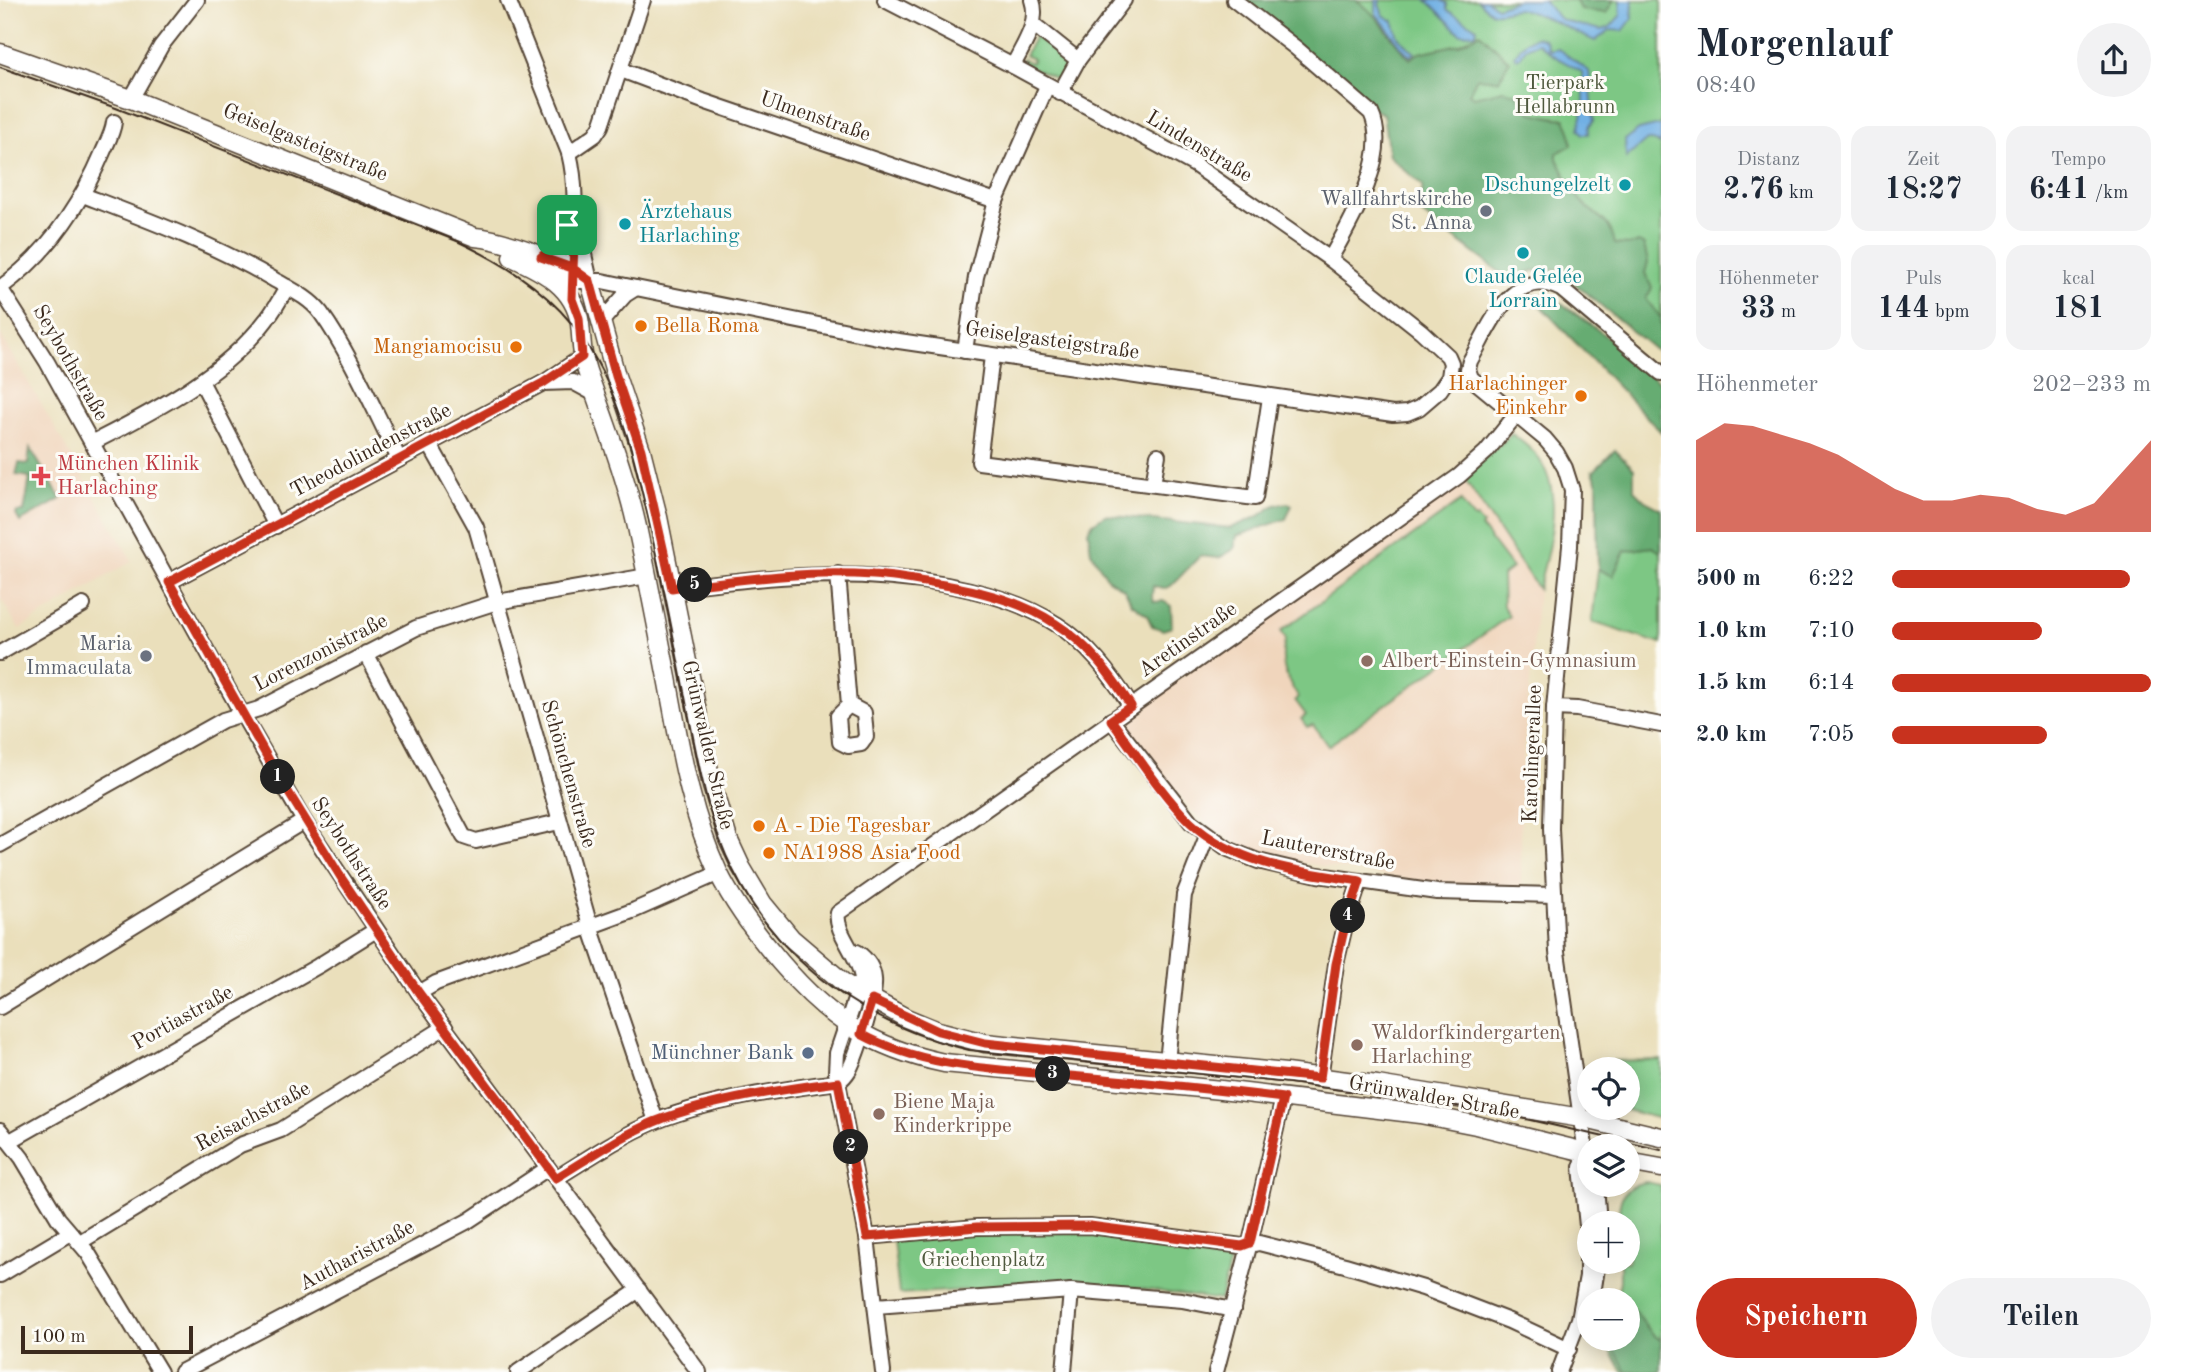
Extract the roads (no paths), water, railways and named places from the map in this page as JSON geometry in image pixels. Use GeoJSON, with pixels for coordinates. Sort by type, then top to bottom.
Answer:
{"type":"FeatureCollection","features":[{"type":"Feature","properties":{"kind":"main road","name":"Geiselgasteigstraße"},"geometry":{"type":"LineString","coordinates":[[0,53],[131,99],[475,237],[493,238],[541,257],[577,282]]}},
{"type":"Feature","properties":{"kind":"main road","name":"Grünwalder Straße"},"geometry":{"type":"LineString","coordinates":[[475,237],[549,275],[577,282],[602,321],[647,472],[712,786],[734,853],[762,904],[791,938],[831,974],[864,996],[938,1031],[985,1043],[1320,1078],[1455,1096],[1577,1117]]}},
{"type":"Feature","properties":{"kind":"main road","name":"Grünwalder Straße"},"geometry":{"type":"LineString","coordinates":[[577,282],[582,357],[625,480],[690,789],[708,848],[745,918],[810,996],[829,1013],[854,1029],[899,1051],[944,1063],[1221,1090],[1435,1117],[1577,1152]]}},
{"type":"Feature","properties":{"kind":"main road"},"geometry":{"type":"LineString","coordinates":[[582,357],[595,351],[612,358]]}},
{"type":"Feature","properties":{"kind":"main road","name":"Grünwalder Straße"},"geometry":{"type":"LineString","coordinates":[[1589,1120],[1661,1137]]}},
{"type":"Feature","properties":{"kind":"main road"},"geometry":{"type":"LineString","coordinates":[[1640,1164],[1661,1168]]}},
{"type":"Feature","properties":{"kind":"street"},"geometry":{"type":"LineString","coordinates":[[131,99],[161,46],[197,0]]}},
{"type":"Feature","properties":{"kind":"street"},"geometry":{"type":"LineString","coordinates":[[508,0],[569,153],[576,190],[577,282]]}},
{"type":"Feature","properties":{"kind":"street"},"geometry":{"type":"LineString","coordinates":[[569,153],[595,135],[601,126],[643,0]]}},
{"type":"Feature","properties":{"kind":"street","name":"Lindenstraße"},"geometry":{"type":"LineString","coordinates":[[885,0],[1195,164],[1330,259],[1448,356],[1451,363],[1449,377]]}},
{"type":"Feature","properties":{"kind":"street"},"geometry":{"type":"LineString","coordinates":[[1013,66],[1036,15],[1032,0]]}},
{"type":"Feature","properties":{"kind":"street"},"geometry":{"type":"LineString","coordinates":[[965,351],[976,277],[996,201],[1054,90],[1124,0]]}},
{"type":"Feature","properties":{"kind":"street"},"geometry":{"type":"LineString","coordinates":[[1234,0],[1296,48],[1371,113],[1375,122],[1378,141],[1362,196],[1330,259]]}},
{"type":"Feature","properties":{"kind":"street"},"geometry":{"type":"LineString","coordinates":[[1033,24],[1078,60]]}},
{"type":"Feature","properties":{"kind":"street","name":"Ulmenstraße"},"geometry":{"type":"LineString","coordinates":[[621,70],[703,101],[996,201]]}},
{"type":"Feature","properties":{"kind":"street"},"geometry":{"type":"LineString","coordinates":[[0,288],[16,277],[41,251],[83,195],[114,122]]}},
{"type":"Feature","properties":{"kind":"street"},"geometry":{"type":"LineString","coordinates":[[83,195],[204,243],[307,298],[320,311],[341,345],[399,458]]}},
{"type":"Feature","properties":{"kind":"street"},"geometry":{"type":"LineString","coordinates":[[541,257],[553,246],[575,213]]}},
{"type":"Feature","properties":{"kind":"street"},"geometry":{"type":"LineString","coordinates":[[575,213],[577,282]]}},
{"type":"Feature","properties":{"kind":"street","name":"Karolingerallee"},"geometry":{"type":"LineString","coordinates":[[1577,1090],[1557,952],[1552,829],[1554,708],[1570,546],[1572,490],[1565,468],[1545,439],[1471,377],[1468,369],[1470,361],[1506,301],[1525,285],[1537,281],[1561,289],[1661,373]]}},
{"type":"Feature","properties":{"kind":"street","name":"Geiselgasteigstraße"},"geometry":{"type":"LineString","coordinates":[[577,282],[636,288],[892,340],[1392,414],[1407,413],[1419,408],[1431,400],[1449,377]]}},
{"type":"Feature","properties":{"kind":"street"},"geometry":{"type":"LineString","coordinates":[[92,443],[201,381],[229,358],[267,320],[287,287]]}},
{"type":"Feature","properties":{"kind":"street","name":"Seybothstraße"},"geometry":{"type":"LineString","coordinates":[[0,288],[47,362],[304,821],[419,993],[699,1372]]}},
{"type":"Feature","properties":{"kind":"street"},"geometry":{"type":"LineString","coordinates":[[602,321],[625,295],[636,288]]}},
{"type":"Feature","properties":{"kind":"street"},"geometry":{"type":"LineString","coordinates":[[992,356],[979,462],[1255,498],[1270,397]]}},
{"type":"Feature","properties":{"kind":"street","name":"Theodolindenstraße"},"geometry":{"type":"LineString","coordinates":[[169,582],[543,383],[582,357]]}},
{"type":"Feature","properties":{"kind":"street"},"geometry":{"type":"LineString","coordinates":[[201,381],[276,526]]}},
{"type":"Feature","properties":{"kind":"street"},"geometry":{"type":"LineString","coordinates":[[543,383],[573,382],[597,395]]}},
{"type":"Feature","properties":{"kind":"street","name":"Aretinstraße"},"geometry":{"type":"LineString","coordinates":[[838,1082],[848,1072],[854,1029],[864,996],[861,969],[837,925],[838,913],[1459,476],[1486,452],[1516,415]]}},
{"type":"Feature","properties":{"kind":"street","name":"Schönchenstraße"},"geometry":{"type":"LineString","coordinates":[[429,443],[476,527],[590,926],[656,1121]]}},
{"type":"Feature","properties":{"kind":"street"},"geometry":{"type":"LineString","coordinates":[[1153,484],[1158,454]]}},
{"type":"Feature","properties":{"kind":"street"},"geometry":{"type":"LineString","coordinates":[[672,588],[838,573],[876,575],[969,590],[1027,609],[1056,624],[1075,638],[1115,680],[1131,706]]}},
{"type":"Feature","properties":{"kind":"street"},"geometry":{"type":"LineString","coordinates":[[838,573],[849,705]]}},
{"type":"Feature","properties":{"kind":"street","name":"Lorenzonistraße"},"geometry":{"type":"LineString","coordinates":[[0,845],[223,720],[259,709],[416,628],[497,602],[647,576]]}},
{"type":"Feature","properties":{"kind":"street"},"geometry":{"type":"LineString","coordinates":[[0,653],[83,605]]}},
{"type":"Feature","properties":{"kind":"street"},"geometry":{"type":"LineString","coordinates":[[366,653],[464,837],[476,841],[559,821]]}},
{"type":"Feature","properties":{"kind":"street"},"geometry":{"type":"LineString","coordinates":[[1554,708],[1577,709],[1661,725]]}},
{"type":"Feature","properties":{"kind":"street","name":"Lautererstraße"},"geometry":{"type":"LineString","coordinates":[[1111,720],[1181,812],[1228,849],[1258,861],[1294,870],[1446,893],[1554,895]]}},
{"type":"Feature","properties":{"kind":"street"},"geometry":{"type":"LineString","coordinates":[[0,1007],[304,821]]}},
{"type":"Feature","properties":{"kind":"street"},"geometry":{"type":"LineString","coordinates":[[1167,1062],[1184,895],[1207,835]]}},
{"type":"Feature","properties":{"kind":"street"},"geometry":{"type":"LineString","coordinates":[[419,993],[436,983],[635,910],[719,873]]}},
{"type":"Feature","properties":{"kind":"street"},"geometry":{"type":"LineString","coordinates":[[1320,1078],[1336,964],[1360,881]]}},
{"type":"Feature","properties":{"kind":"street","name":"Portiastraße"},"geometry":{"type":"LineString","coordinates":[[5,1136],[275,990],[376,930]]}},
{"type":"Feature","properties":{"kind":"street","name":"Reisachstraße"},"geometry":{"type":"LineString","coordinates":[[0,1275],[75,1237],[240,1145],[281,1130],[445,1027]]}},
{"type":"Feature","properties":{"kind":"street"},"geometry":{"type":"LineString","coordinates":[[838,1082],[867,1237],[883,1372]]}},
{"type":"Feature","properties":{"kind":"street","name":"Autharistraße"},"geometry":{"type":"LineString","coordinates":[[181,1372],[468,1221],[552,1173],[656,1121],[729,1102],[838,1082]]}},
{"type":"Feature","properties":{"kind":"street"},"geometry":{"type":"LineString","coordinates":[[1216,1372],[1250,1243],[1283,1098]]}},
{"type":"Feature","properties":{"kind":"street"},"geometry":{"type":"LineString","coordinates":[[5,1136],[75,1237],[160,1372]]}},
{"type":"Feature","properties":{"kind":"street","name":"Karolingerallee"},"geometry":{"type":"LineString","coordinates":[[1573,1350],[1587,1276],[1584,1197]]}},
{"type":"Feature","properties":{"kind":"street"},"geometry":{"type":"LineString","coordinates":[[867,1237],[977,1227],[1090,1226],[1242,1246],[1259,1243],[1345,1265],[1443,1295],[1573,1350]]}},
{"type":"Feature","properties":{"kind":"street"},"geometry":{"type":"LineString","coordinates":[[518,1372],[639,1290]]}},
{"type":"Feature","properties":{"kind":"street"},"geometry":{"type":"LineString","coordinates":[[876,1306],[1071,1291],[1182,1300],[1233,1310]]}},
{"type":"Feature","properties":{"kind":"street"},"geometry":{"type":"LineString","coordinates":[[1064,1372],[1071,1291]]}},
{"type":"Feature","properties":{"kind":"street"},"geometry":{"type":"LineString","coordinates":[[1559,1372],[1577,1340]]}},
{"type":"Feature","properties":{"kind":"street"},"geometry":{"type":"LineString","coordinates":[[1569,1372],[1573,1350]]}},
{"type":"Feature","properties":{"kind":"water"},"geometry":{"type":"Polygon","coordinates":[[[1376,0],[1381,0],[1379,4],[1383,15],[1393,21],[1398,37],[1415,53],[1410,56],[1376,14],[1376,0]]]}},
{"type":"Feature","properties":{"kind":"water"},"geometry":{"type":"Polygon","coordinates":[[[1426,0],[1441,0],[1447,3],[1447,10],[1477,28],[1476,33],[1461,34],[1426,0]]]}},
{"type":"Feature","properties":{"kind":"water"},"geometry":{"type":"Polygon","coordinates":[[[1478,0],[1486,0],[1497,7],[1518,0],[1543,0],[1560,19],[1602,30],[1610,27],[1621,15],[1620,0],[1633,0],[1632,19],[1623,31],[1610,30],[1595,41],[1523,10],[1491,11],[1478,0]]]}},
{"type":"Feature","properties":{"kind":"water"},"geometry":{"type":"Polygon","coordinates":[[[1535,37],[1543,38],[1548,48],[1557,48],[1589,71],[1594,121],[1588,134],[1583,134],[1579,129],[1584,100],[1582,72],[1538,43],[1526,48],[1520,57],[1516,59],[1514,56],[1525,42],[1535,37]]]}},
{"type":"Feature","properties":{"kind":"water"},"geometry":{"type":"Polygon","coordinates":[[[1659,125],[1661,144],[1647,140],[1626,158],[1625,140],[1639,130],[1659,125]]]}},
{"type":"Feature","properties":{"kind":"tram line"},"geometry":{"type":"LineString","coordinates":[[0,67],[116,108],[457,241],[519,276],[560,310],[586,343],[598,364],[626,430],[656,552],[700,773],[724,851],[752,904],[775,934],[801,962],[862,1007],[896,1025],[969,1050],[1290,1083],[1452,1105],[1661,1150]]}},
{"type":"Feature","properties":{"kind":"place","name":"Dschungelzelt"},"geometry":{"type":"Point","coordinates":[1625,185]}},
{"type":"Feature","properties":{"kind":"place","name":"Wallfahrtskirche St. Anna"},"geometry":{"type":"Point","coordinates":[1486,211]}},
{"type":"Feature","properties":{"kind":"place","name":"Ärztehaus Harlaching"},"geometry":{"type":"Point","coordinates":[625,224]}},
{"type":"Feature","properties":{"kind":"place","name":"Claude Gelée Lorrain"},"geometry":{"type":"Point","coordinates":[1523,253]}},
{"type":"Feature","properties":{"kind":"place","name":"Bella Roma"},"geometry":{"type":"Point","coordinates":[641,326]}},
{"type":"Feature","properties":{"kind":"place","name":"Mangiamocisu"},"geometry":{"type":"Point","coordinates":[516,347]}},
{"type":"Feature","properties":{"kind":"place","name":"Harlachinger Einkehr"},"geometry":{"type":"Point","coordinates":[1581,396]}},
{"type":"Feature","properties":{"kind":"place","name":"München Klinik Harlaching"},"geometry":{"type":"Point","coordinates":[41,476]}},
{"type":"Feature","properties":{"kind":"place","name":"Maria Immaculata"},"geometry":{"type":"Point","coordinates":[146,656]}},
{"type":"Feature","properties":{"kind":"place","name":"Albert-Einstein-Gymnasium"},"geometry":{"type":"Point","coordinates":[1367,661]}},
{"type":"Feature","properties":{"kind":"place","name":"A - Die Tagesbar"},"geometry":{"type":"Point","coordinates":[759,826]}},
{"type":"Feature","properties":{"kind":"place","name":"NA1988 Asia Food"},"geometry":{"type":"Point","coordinates":[769,853]}},
{"type":"Feature","properties":{"kind":"place","name":"Waldorfkindergarten Harlaching"},"geometry":{"type":"Point","coordinates":[1357,1045]}},
{"type":"Feature","properties":{"kind":"place","name":"Münchner Bank"},"geometry":{"type":"Point","coordinates":[808,1053]}},
{"type":"Feature","properties":{"kind":"place","name":"Biene Maja Kinderkrippe"},"geometry":{"type":"Point","coordinates":[879,1114]}},
{"type":"Feature","properties":{"kind":"park label","name":"Tierpark Hellabrunn"},"geometry":{"type":"Point","coordinates":[1565,95]}},
{"type":"Feature","properties":{"kind":"park label","name":"Griechenplatz"},"geometry":{"type":"Point","coordinates":[983,1260]}}]}
